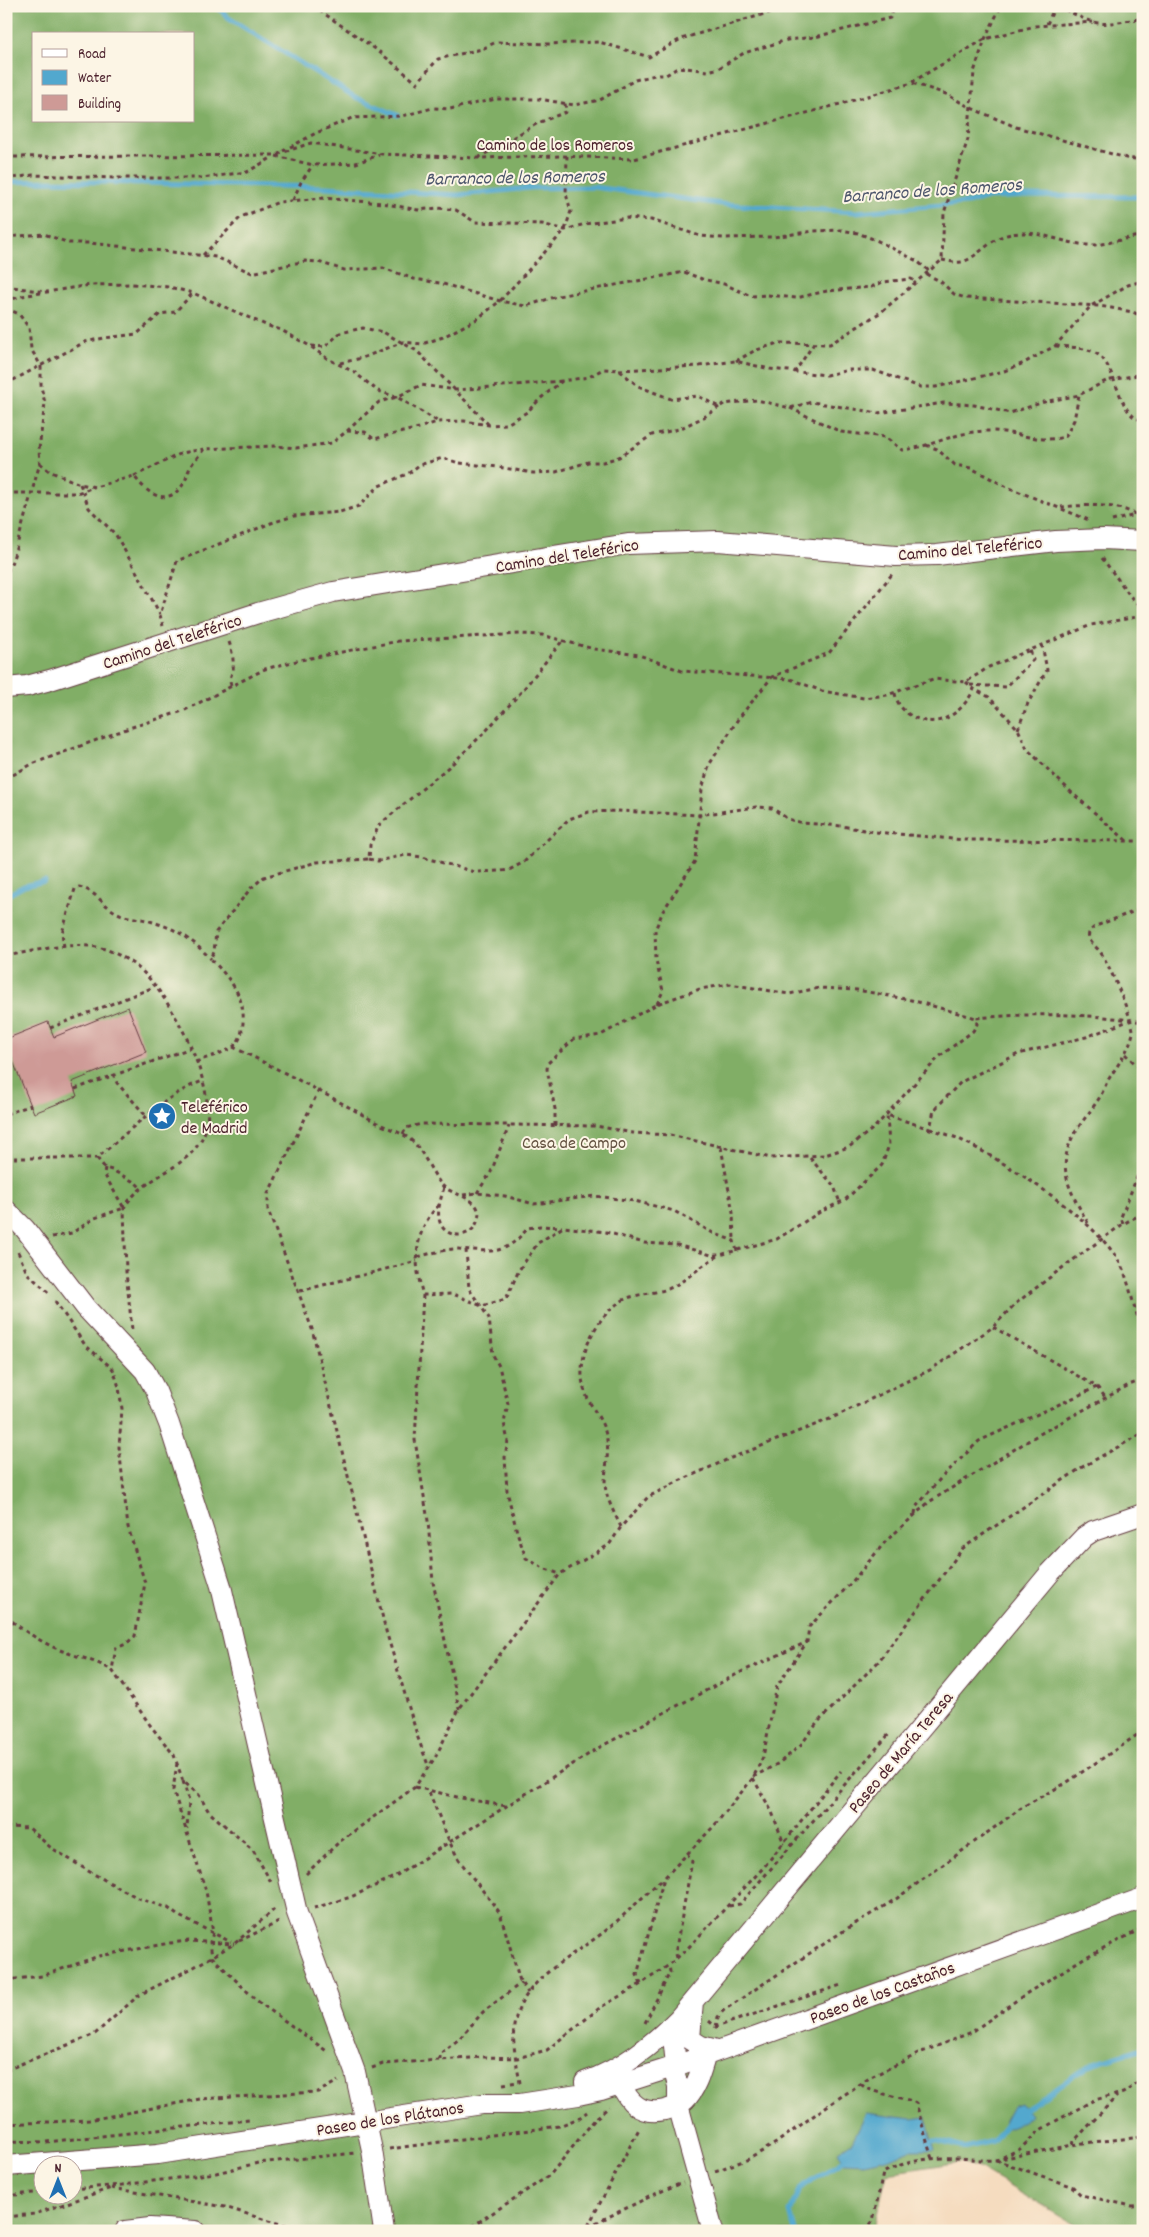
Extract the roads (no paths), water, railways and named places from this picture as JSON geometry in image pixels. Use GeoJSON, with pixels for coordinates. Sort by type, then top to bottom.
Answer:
{"type":"FeatureCollection","features":[{"type":"Feature","properties":{"kind":"street","name":"Camino del Teleférico"},"geometry":{"type":"LineString","coordinates":[[6,688],[27,686],[50,680],[258,613],[333,592],[576,552],[650,542],[718,541],[896,556],[937,555],[1056,541],[1103,539],[1143,541]]}},
{"type":"Feature","properties":{"kind":"street"},"geometry":{"type":"LineString","coordinates":[[6,1210],[36,1244],[86,1308],[128,1350],[145,1371],[156,1391],[221,1586],[281,1886],[297,1913],[355,2072],[366,2122],[384,2231]]}},
{"type":"Feature","properties":{"kind":"street","name":"Paseo de María Teresa"},"geometry":{"type":"LineString","coordinates":[[621,2082],[640,2053],[678,2018],[1050,1572],[1092,1531],[1143,1514]]}},
{"type":"Feature","properties":{"kind":"street","name":"Paseo de los Castaños"},"geometry":{"type":"LineString","coordinates":[[621,2082],[674,2066],[1143,1898]]}},
{"type":"Feature","properties":{"kind":"street"},"geometry":{"type":"LineString","coordinates":[[482,2104],[522,2089],[584,2083],[621,2082],[633,2105],[648,2111],[669,2109],[678,2105],[692,2090],[715,2051],[701,2046],[690,2039],[689,2028],[694,1999]]}},
{"type":"Feature","properties":{"kind":"street"},"geometry":{"type":"LineString","coordinates":[[678,2018],[674,2046],[678,2105],[713,2231]]}},
{"type":"Feature","properties":{"kind":"street","name":"Paseo de los Plátanos"},"geometry":{"type":"LineString","coordinates":[[6,2166],[158,2154],[482,2104],[520,2104],[544,2101],[601,2090],[621,2082]]}},
{"type":"Feature","properties":{"kind":"street"},"geometry":{"type":"LineString","coordinates":[[124,2231],[168,2228],[195,2231]]}},
{"type":"Feature","properties":{"kind":"water"},"geometry":{"type":"Polygon","coordinates":[[[1021,2103],[1031,2115],[1003,2130],[1005,2121],[1013,2106],[1021,2103]]]}},
{"type":"Feature","properties":{"kind":"water"},"geometry":{"type":"Polygon","coordinates":[[[866,2113],[912,2119],[926,2117],[935,2150],[911,2150],[887,2159],[864,2164],[844,2163],[838,2151],[852,2142],[866,2113]]]}},
{"type":"Feature","properties":{"kind":"waterway"},"geometry":{"type":"LineString","coordinates":[[216,6],[229,18],[355,97],[397,115]]}},
{"type":"Feature","properties":{"kind":"waterway","name":"Barranco de los Romeros"},"geometry":{"type":"LineString","coordinates":[[6,182],[50,181],[326,187],[458,195],[531,188],[593,187],[722,204],[856,212],[967,203],[988,198],[1030,196],[1143,197]]}},
{"type":"Feature","properties":{"kind":"waterway"},"geometry":{"type":"LineString","coordinates":[[6,896],[24,886],[45,881]]}},
{"type":"Feature","properties":{"kind":"waterway"},"geometry":{"type":"LineString","coordinates":[[1021,2112],[1091,2064],[1143,2048]]}},
{"type":"Feature","properties":{"kind":"waterway"},"geometry":{"type":"LineString","coordinates":[[928,2140],[964,2148],[994,2141],[1007,2124]]}},
{"type":"Feature","properties":{"kind":"waterway"},"geometry":{"type":"LineString","coordinates":[[795,2231],[790,2212],[799,2189],[847,2158]]}},
{"type":"Feature","properties":{"kind":"place","name":"Teleférico de Madrid"},"geometry":{"type":"Point","coordinates":[162,1116]}},
{"type":"Feature","properties":{"kind":"park label","name":"Casa de Campo"},"geometry":{"type":"Point","coordinates":[574,1142]}}]}
